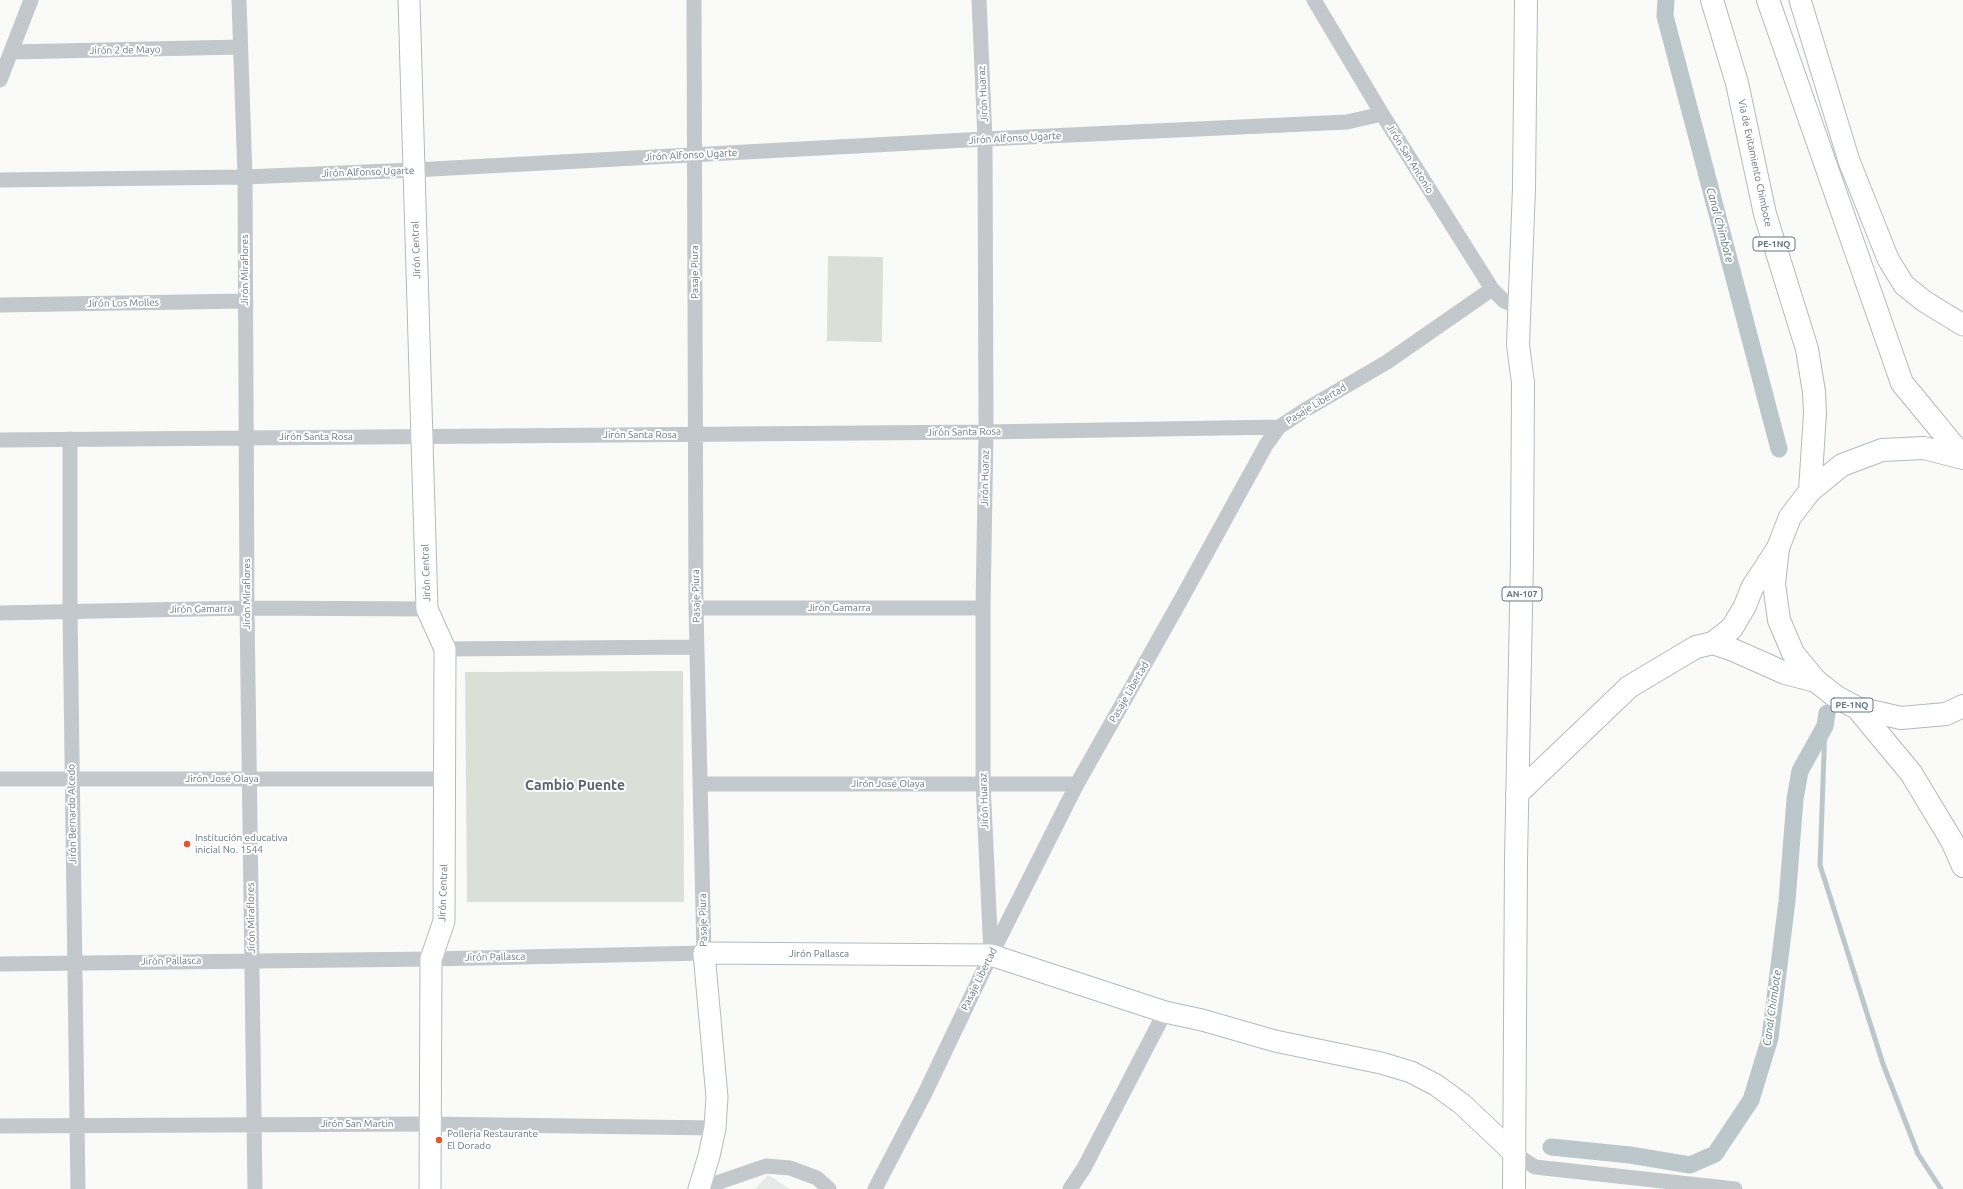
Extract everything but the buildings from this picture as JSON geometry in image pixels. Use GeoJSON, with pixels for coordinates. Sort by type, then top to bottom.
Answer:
{"type":"FeatureCollection","features":[{"type":"Feature","properties":{"kind":"main road","name":"AN-107"},"geometry":{"type":"LineString","coordinates":[[1514,1189],[1523,398],[1523,383],[1518,345],[1524,188],[1526,0]]}},
{"type":"Feature","properties":{"kind":"main road","name":"Via de Evitamiento Chimbote"},"geometry":{"type":"LineString","coordinates":[[1712,0],[1737,83],[1765,214],[1807,349],[1814,392],[1815,413],[1810,491]]}},
{"type":"Feature","properties":{"kind":"main road","name":"PE-1NQ"},"geometry":{"type":"LineString","coordinates":[[1768,0],[1902,383],[1963,458]]}},
{"type":"Feature","properties":{"kind":"main road","name":"PE-1NQ"},"geometry":{"type":"LineString","coordinates":[[1963,458],[1924,448],[1882,450],[1842,465],[1810,491],[1790,518],[1778,548],[1774,584],[1779,620],[1793,653],[1816,681],[1835,696],[1857,708],[1901,718],[1946,714],[1963,706]]}},
{"type":"Feature","properties":{"kind":"main road"},"geometry":{"type":"LineString","coordinates":[[1518,794],[1629,687],[1696,647],[1713,643],[1732,628],[1745,606],[1752,588],[1778,548]]}},
{"type":"Feature","properties":{"kind":"main road"},"geometry":{"type":"LineString","coordinates":[[1713,643],[1731,649],[1784,674],[1816,681]]}},
{"type":"Feature","properties":{"kind":"main road","name":"PE-1NQ"},"geometry":{"type":"LineString","coordinates":[[1857,708],[1911,773],[1952,841],[1963,866]]}},
{"type":"Feature","properties":{"kind":"street"},"geometry":{"type":"LineString","coordinates":[[0,80],[6,60],[31,0]]}},
{"type":"Feature","properties":{"kind":"street","name":"Jirón Miraflores"},"geometry":{"type":"LineString","coordinates":[[239,0],[245,177],[247,608],[256,1189]]}},
{"type":"Feature","properties":{"kind":"street","name":"Jirón Central"},"geometry":{"type":"LineString","coordinates":[[409,0],[427,610],[445,649],[444,921],[431,959],[429,1124],[430,1189]]}},
{"type":"Feature","properties":{"kind":"street","name":"Pasaje Piura"},"geometry":{"type":"LineString","coordinates":[[694,0],[694,435],[696,608],[704,953],[718,1097],[715,1128],[709,1156],[699,1189]]}},
{"type":"Feature","properties":{"kind":"street","name":"Jirón Huaraz"},"geometry":{"type":"LineString","coordinates":[[979,0],[985,139],[986,432],[983,608],[983,783],[991,955]]}},
{"type":"Feature","properties":{"kind":"street","name":"Jirón San Antonio"},"geometry":{"type":"LineString","coordinates":[[1314,0],[1382,114],[1492,289],[1504,301],[1519,307]]}},
{"type":"Feature","properties":{"kind":"street"},"geometry":{"type":"LineString","coordinates":[[1800,0],[1849,162],[1888,259],[1904,285],[1924,301],[1963,325]]}},
{"type":"Feature","properties":{"kind":"street","name":"Jirón 2 de Mayo"},"geometry":{"type":"LineString","coordinates":[[6,60],[240,47]]}},
{"type":"Feature","properties":{"kind":"street","name":"Jirón Alfonso Ugarte"},"geometry":{"type":"LineString","coordinates":[[0,180],[245,177],[414,170],[985,139],[1347,122],[1382,114]]}},
{"type":"Feature","properties":{"kind":"street","name":"Pasaje Libertad"},"geometry":{"type":"LineString","coordinates":[[875,1189],[925,1092],[1076,784],[1178,605],[1251,469],[1279,427],[1387,362],[1492,289]]}},
{"type":"Feature","properties":{"kind":"street","name":"Jirón Los Molles"},"geometry":{"type":"LineString","coordinates":[[0,305],[246,301]]}},
{"type":"Feature","properties":{"kind":"street","name":"Jirón Santa Rosa"},"geometry":{"type":"LineString","coordinates":[[0,440],[246,437],[694,435],[1279,427]]}},
{"type":"Feature","properties":{"kind":"street","name":"Jirón Bernardo Alcedo"},"geometry":{"type":"LineString","coordinates":[[70,440],[70,612],[78,1189]]}},
{"type":"Feature","properties":{"kind":"street","name":"Jirón Gamarra"},"geometry":{"type":"LineString","coordinates":[[0,613],[247,608],[427,610]]}},
{"type":"Feature","properties":{"kind":"street","name":"Jirón Gamarra"},"geometry":{"type":"LineString","coordinates":[[696,608],[983,608]]}},
{"type":"Feature","properties":{"kind":"street"},"geometry":{"type":"LineString","coordinates":[[445,649],[697,647]]}},
{"type":"Feature","properties":{"kind":"street","name":"Jirón José Olaya"},"geometry":{"type":"LineString","coordinates":[[0,779],[444,779]]}},
{"type":"Feature","properties":{"kind":"street","name":"Jirón José Olaya"},"geometry":{"type":"LineString","coordinates":[[700,784],[1076,784]]}},
{"type":"Feature","properties":{"kind":"street","name":"Jirón Pallasca"},"geometry":{"type":"LineString","coordinates":[[0,964],[431,959],[704,953],[991,955],[1165,1012],[1202,1020],[1275,1041],[1382,1063],[1411,1072],[1436,1085],[1462,1104],[1515,1154]]}},
{"type":"Feature","properties":{"kind":"street"},"geometry":{"type":"LineString","coordinates":[[1070,1189],[1084,1168],[1165,1012]]}},
{"type":"Feature","properties":{"kind":"street","name":"Jirón San Martin"},"geometry":{"type":"LineString","coordinates":[[0,1126],[429,1124],[715,1128]]}},
{"type":"Feature","properties":{"kind":"street"},"geometry":{"type":"LineString","coordinates":[[1515,1154],[1535,1168],[1736,1189]]}},
{"type":"Feature","properties":{"kind":"street"},"geometry":{"type":"LineString","coordinates":[[699,1189],[766,1166],[790,1168],[817,1178],[829,1189]]}},
{"type":"Feature","properties":{"kind":"shaded area"},"geometry":{"type":"Polygon","coordinates":[[[828,256],[883,257],[882,342],[827,341],[828,256]]]}},
{"type":"Feature","properties":{"kind":"shaded area"},"geometry":{"type":"Polygon","coordinates":[[[683,671],[684,902],[467,902],[465,672],[683,671]]]}},
{"type":"Feature","properties":{"kind":"shaded area"},"geometry":{"type":"Polygon","coordinates":[[[768,1175],[790,1189],[755,1189],[768,1175]]]}},
{"type":"Feature","properties":{"kind":"waterway","name":"Canal Chimbote"},"geometry":{"type":"LineString","coordinates":[[1666,0],[1665,16],[1779,449]]}},
{"type":"Feature","properties":{"kind":"waterway","name":"Canal Chimbote"},"geometry":{"type":"LineString","coordinates":[[1551,1147],[1630,1155],[1690,1165],[1715,1154],[1751,1100],[1770,1038],[1787,901],[1795,799],[1800,771],[1825,726],[1827,713]]}},
{"type":"Feature","properties":{"kind":"waterway"},"geometry":{"type":"LineString","coordinates":[[1825,726],[1820,865],[1883,1064],[1918,1154],[1941,1189]]}},
{"type":"Feature","properties":{"kind":"place","name":"Institución educativa inicial No. 1544"},"geometry":{"type":"Point","coordinates":[187,844]}},
{"type":"Feature","properties":{"kind":"place","name":"Polleria Restaurante El Dorado"},"geometry":{"type":"Point","coordinates":[439,1140]}},
{"type":"Feature","properties":{"kind":"district","name":"Cambio Puente"},"geometry":{"type":"Point","coordinates":[575,785]}}]}
